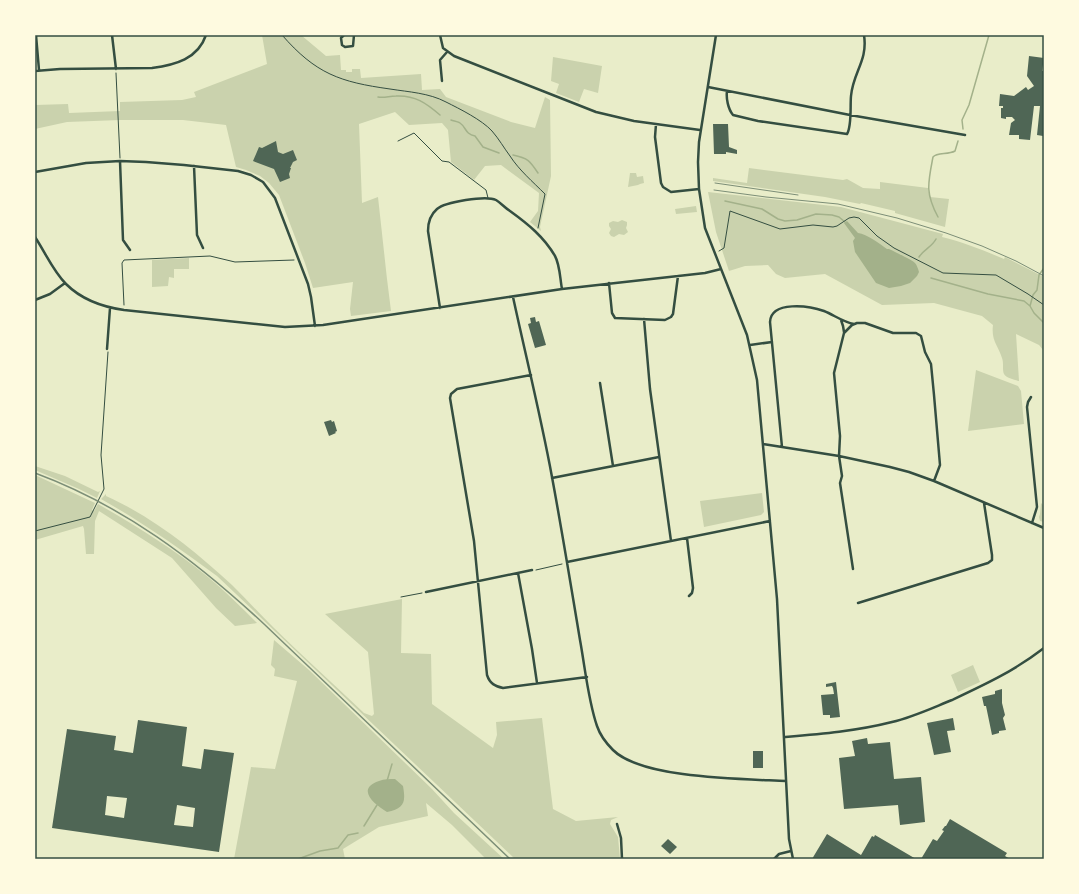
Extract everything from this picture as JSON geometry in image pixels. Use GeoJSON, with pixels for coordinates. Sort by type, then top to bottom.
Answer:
{"type":"FeatureCollection","features":[{"type":"Feature","properties":{"kind":"street"},"geometry":{"type":"LineString","coordinates":[[36,35],[37,70],[152,68],[166,66],[189,58],[198,51],[204,42],[206,35]]}},
{"type":"Feature","properties":{"kind":"street"},"geometry":{"type":"LineString","coordinates":[[112,35],[116,68]]}},
{"type":"Feature","properties":{"kind":"street"},"geometry":{"type":"LineString","coordinates":[[344,35],[342,38],[342,45],[345,47],[353,46],[354,35]]}},
{"type":"Feature","properties":{"kind":"street"},"geometry":{"type":"LineString","coordinates":[[440,35],[441,42],[447,52],[454,56],[596,112],[617,118],[700,130]]}},
{"type":"Feature","properties":{"kind":"street"},"geometry":{"type":"LineString","coordinates":[[716,35],[700,130],[698,162],[699,189],[706,232],[750,345],[758,390],[776,599],[786,781],[791,851],[793,859]]}},
{"type":"Feature","properties":{"kind":"street"},"geometry":{"type":"LineString","coordinates":[[727,91],[726,95],[733,115],[758,121],[844,134],[849,131],[852,86],[864,55],[864,35]]}},
{"type":"Feature","properties":{"kind":"street"},"geometry":{"type":"LineString","coordinates":[[442,81],[440,60],[447,52]]}},
{"type":"Feature","properties":{"kind":"street"},"geometry":{"type":"LineString","coordinates":[[708,88],[850,116],[965,135]]}},
{"type":"Feature","properties":{"kind":"street"},"geometry":{"type":"LineString","coordinates":[[656,124],[655,137],[661,183],[663,187],[671,192],[699,189]]}},
{"type":"Feature","properties":{"kind":"street"},"geometry":{"type":"LineString","coordinates":[[120,161],[123,240],[130,250]]}},
{"type":"Feature","properties":{"kind":"street"},"geometry":{"type":"LineString","coordinates":[[35,172],[86,163],[120,161],[194,166],[244,173],[256,177],[263,182],[275,198],[299,260],[310,294],[315,326]]}},
{"type":"Feature","properties":{"kind":"street"},"geometry":{"type":"LineString","coordinates":[[194,166],[197,235],[203,248]]}},
{"type":"Feature","properties":{"kind":"street"},"geometry":{"type":"LineString","coordinates":[[440,308],[428,230],[430,219],[437,208],[445,204],[488,198],[495,200],[537,232],[549,246],[557,259],[562,289]]}},
{"type":"Feature","properties":{"kind":"street"},"geometry":{"type":"LineString","coordinates":[[35,237],[65,283],[80,295],[110,308],[285,327],[315,326],[562,289],[706,273],[721,269]]}},
{"type":"Feature","properties":{"kind":"street"},"geometry":{"type":"LineString","coordinates":[[609,283],[612,313],[615,318],[665,320],[671,317],[673,311],[678,276]]}},
{"type":"Feature","properties":{"kind":"street"},"geometry":{"type":"LineString","coordinates":[[35,300],[50,294],[65,283]]}},
{"type":"Feature","properties":{"kind":"street"},"geometry":{"type":"LineString","coordinates":[[513,297],[552,478],[587,677],[598,727],[605,740],[614,751],[626,760],[638,765],[714,778],[786,781]]}},
{"type":"Feature","properties":{"kind":"street"},"geometry":{"type":"LineString","coordinates":[[782,447],[770,319],[772,313],[777,309],[794,306],[824,311],[855,324],[869,324],[892,332],[919,334],[922,338],[925,352],[931,364],[940,459],[939,471],[934,481]]}},
{"type":"Feature","properties":{"kind":"street"},"geometry":{"type":"LineString","coordinates":[[107,349],[110,308]]}},
{"type":"Feature","properties":{"kind":"street"},"geometry":{"type":"LineString","coordinates":[[839,318],[843,323],[844,333],[840,344],[834,373],[840,436],[842,476],[840,483],[853,568]]}},
{"type":"Feature","properties":{"kind":"street"},"geometry":{"type":"LineString","coordinates":[[644,319],[650,389],[671,541]]}},
{"type":"Feature","properties":{"kind":"street"},"geometry":{"type":"LineString","coordinates":[[844,333],[855,324]]}},
{"type":"Feature","properties":{"kind":"street"},"geometry":{"type":"LineString","coordinates":[[750,345],[772,342]]}},
{"type":"Feature","properties":{"kind":"street"},"geometry":{"type":"LineString","coordinates":[[530,375],[457,389],[451,394],[451,403],[474,541],[487,676],[490,682],[503,688],[587,677]]}},
{"type":"Feature","properties":{"kind":"street"},"geometry":{"type":"LineString","coordinates":[[600,383],[613,466]]}},
{"type":"Feature","properties":{"kind":"street"},"geometry":{"type":"LineString","coordinates":[[1031,397],[1027,407],[1037,507],[1032,523]]}},
{"type":"Feature","properties":{"kind":"street"},"geometry":{"type":"LineString","coordinates":[[763,444],[840,456],[890,467],[934,481],[1044,528]]}},
{"type":"Feature","properties":{"kind":"street"},"geometry":{"type":"LineString","coordinates":[[552,478],[659,457]]}},
{"type":"Feature","properties":{"kind":"street"},"geometry":{"type":"LineString","coordinates":[[858,603],[988,564],[992,560],[992,555],[984,502]]}},
{"type":"Feature","properties":{"kind":"street"},"geometry":{"type":"LineString","coordinates":[[567,562],[770,522]]}},
{"type":"Feature","properties":{"kind":"street"},"geometry":{"type":"LineString","coordinates":[[687,538],[693,588],[692,593],[689,596]]}},
{"type":"Feature","properties":{"kind":"street"},"geometry":{"type":"LineString","coordinates":[[426,592],[532,570]]}},
{"type":"Feature","properties":{"kind":"street"},"geometry":{"type":"LineString","coordinates":[[518,573],[537,684]]}},
{"type":"Feature","properties":{"kind":"street"},"geometry":{"type":"LineString","coordinates":[[784,737],[834,732],[872,726],[917,715],[1004,676],[1044,648]]}},
{"type":"Feature","properties":{"kind":"street"},"geometry":{"type":"LineString","coordinates":[[616,824],[621,838],[622,859]]}},
{"type":"Feature","properties":{"kind":"street"},"geometry":{"type":"LineString","coordinates":[[774,859],[779,854],[791,851]]}},
{"type":"Feature","properties":{"kind":"lane"},"geometry":{"type":"LineString","coordinates":[[398,141],[414,133],[442,161],[449,162],[486,190],[488,198]]}},
{"type":"Feature","properties":{"kind":"path"},"geometry":{"type":"LineString","coordinates":[[282,35],[296,51],[312,64],[336,77],[376,87],[420,92],[445,101],[483,123],[492,131],[516,164],[545,194],[537,232]]}},
{"type":"Feature","properties":{"kind":"path"},"geometry":{"type":"LineString","coordinates":[[116,68],[120,161]]}},
{"type":"Feature","properties":{"kind":"path"},"geometry":{"type":"LineString","coordinates":[[715,252],[724,248],[730,211],[780,229],[813,225],[832,227],[854,217],[859,218],[877,236],[894,248],[948,274],[996,275],[1044,305]]}},
{"type":"Feature","properties":{"kind":"path"},"geometry":{"type":"LineString","coordinates":[[124,310],[122,263],[124,260],[210,256],[235,262],[299,260]]}},
{"type":"Feature","properties":{"kind":"path"},"geometry":{"type":"LineString","coordinates":[[35,531],[90,517],[104,489],[101,455],[107,349]]}},
{"type":"Feature","properties":{"kind":"path"},"geometry":{"type":"LineString","coordinates":[[532,570],[560,565],[567,562]]}},
{"type":"Feature","properties":{"kind":"path"},"geometry":{"type":"LineString","coordinates":[[401,597],[426,592]]}},
{"type":"Feature","properties":{"kind":"shaded area"},"geometry":{"type":"Polygon","coordinates":[[[262,35],[301,35],[326,56],[340,55],[341,70],[352,72],[352,69],[360,69],[361,78],[421,74],[422,90],[440,89],[446,97],[511,122],[535,128],[545,97],[550,100],[551,176],[540,227],[541,231],[530,222],[538,211],[539,193],[501,165],[485,166],[474,180],[451,162],[448,130],[442,123],[409,125],[395,112],[359,124],[362,203],[378,197],[391,311],[351,316],[350,309],[353,282],[313,288],[279,195],[269,183],[260,176],[236,167],[226,125],[183,120],[120,120],[67,122],[35,129],[35,105],[68,104],[69,113],[120,111],[120,102],[182,100],[196,97],[194,92],[267,64],[262,35]]]}},
{"type":"Feature","properties":{"kind":"shaded area"},"geometry":{"type":"Polygon","coordinates":[[[553,57],[602,66],[598,93],[584,89],[579,102],[556,93],[559,84],[551,81],[553,57]]]}},
{"type":"Feature","properties":{"kind":"shaded area"},"geometry":{"type":"Polygon","coordinates":[[[749,168],[843,180],[847,179],[863,188],[880,189],[880,182],[928,188],[930,197],[949,199],[945,227],[895,213],[895,211],[861,203],[713,181],[713,178],[747,183],[749,168]]]}},
{"type":"Feature","properties":{"kind":"shaded area"},"geometry":{"type":"Polygon","coordinates":[[[630,173],[636,173],[637,177],[643,176],[644,183],[628,187],[630,173]]]}},
{"type":"Feature","properties":{"kind":"shaded area"},"geometry":{"type":"Polygon","coordinates":[[[708,192],[841,207],[943,234],[942,237],[966,244],[1004,259],[1005,257],[1044,277],[1044,351],[1039,345],[1016,334],[1019,381],[1017,381],[1004,374],[1003,360],[993,335],[993,325],[982,316],[934,303],[882,305],[825,274],[785,278],[776,274],[768,265],[745,266],[729,271],[716,232],[708,192]]]}},
{"type":"Feature","properties":{"kind":"shaded area"},"geometry":{"type":"Polygon","coordinates":[[[696,206],[697,212],[676,214],[675,209],[696,206]]]}},
{"type":"Feature","properties":{"kind":"shaded area"},"geometry":{"type":"Polygon","coordinates":[[[622,220],[627,222],[626,228],[628,232],[624,235],[619,234],[614,237],[611,236],[609,233],[611,229],[609,223],[622,220]]]}},
{"type":"Feature","properties":{"kind":"shaded area"},"geometry":{"type":"Polygon","coordinates":[[[847,221],[858,233],[869,237],[887,249],[914,262],[919,272],[917,276],[910,283],[901,286],[889,288],[876,283],[855,252],[853,241],[855,238],[844,223],[847,221]]]}},
{"type":"Feature","properties":{"kind":"shaded area"},"geometry":{"type":"Polygon","coordinates":[[[189,258],[189,269],[174,269],[174,278],[169,277],[168,286],[152,287],[152,260],[189,258]]]}},
{"type":"Feature","properties":{"kind":"shaded area"},"geometry":{"type":"Polygon","coordinates":[[[976,370],[1018,386],[1021,391],[1024,424],[968,431],[976,370]]]}},
{"type":"Feature","properties":{"kind":"shaded area"},"geometry":{"type":"Polygon","coordinates":[[[35,466],[65,476],[98,492],[100,491],[97,498],[35,470],[35,466]]]}},
{"type":"Feature","properties":{"kind":"shaded area"},"geometry":{"type":"Polygon","coordinates":[[[35,475],[95,503],[92,510],[94,511],[98,504],[141,529],[168,547],[214,582],[257,623],[235,626],[216,608],[172,558],[99,511],[95,521],[94,554],[86,554],[83,526],[35,540],[35,475]]]}},
{"type":"Feature","properties":{"kind":"shaded area"},"geometry":{"type":"Polygon","coordinates":[[[762,493],[764,512],[761,515],[704,527],[700,501],[762,493]]]}},
{"type":"Feature","properties":{"kind":"shaded area"},"geometry":{"type":"Polygon","coordinates":[[[106,494],[106,496],[157,524],[203,559],[232,585],[284,638],[364,713],[372,716],[374,714],[368,652],[325,614],[402,599],[401,653],[431,654],[432,704],[493,748],[497,735],[496,722],[542,718],[553,809],[576,821],[618,817],[611,820],[610,824],[618,837],[620,859],[515,859],[217,576],[189,555],[101,499],[106,494]]]}},
{"type":"Feature","properties":{"kind":"shaded area"},"geometry":{"type":"Polygon","coordinates":[[[1041,503],[1044,506],[1044,522],[1040,521],[1039,517],[1041,503]]]}},
{"type":"Feature","properties":{"kind":"shaded area"},"geometry":{"type":"Polygon","coordinates":[[[274,640],[309,670],[432,789],[454,813],[504,859],[486,859],[452,825],[426,803],[428,816],[379,827],[343,849],[345,859],[234,859],[251,767],[275,769],[297,681],[274,676],[275,669],[271,665],[274,640]]]}},
{"type":"Feature","properties":{"kind":"shaded area"},"geometry":{"type":"Polygon","coordinates":[[[973,665],[980,682],[958,692],[951,675],[973,665]]]}},
{"type":"Feature","properties":{"kind":"shaded area"},"geometry":{"type":"Polygon","coordinates":[[[385,779],[395,779],[403,786],[404,801],[397,809],[387,812],[373,801],[368,792],[368,788],[372,784],[385,779]]]}},
{"type":"Feature","properties":{"kind":"building"},"geometry":{"type":"Polygon","coordinates":[[[1029,56],[1044,58],[1042,71],[1044,71],[1043,136],[1037,135],[1040,106],[1034,106],[1030,140],[1019,139],[1019,135],[1009,135],[1011,123],[1015,120],[1012,117],[1006,117],[1006,119],[1001,118],[1001,108],[1003,108],[1003,106],[999,106],[1000,94],[1014,96],[1026,87],[1028,90],[1034,86],[1027,76],[1029,56]]]}},
{"type":"Feature","properties":{"kind":"building"},"geometry":{"type":"Polygon","coordinates":[[[713,124],[728,124],[729,147],[737,150],[737,154],[726,152],[726,154],[714,154],[713,124]]]}},
{"type":"Feature","properties":{"kind":"building"},"geometry":{"type":"Polygon","coordinates":[[[276,141],[278,152],[283,154],[293,150],[297,160],[293,162],[290,168],[290,178],[280,182],[274,169],[253,161],[259,147],[262,148],[276,141]]]}},
{"type":"Feature","properties":{"kind":"building"},"geometry":{"type":"Polygon","coordinates":[[[535,317],[536,322],[539,321],[546,345],[535,348],[528,324],[531,323],[530,318],[535,317]]]}},
{"type":"Feature","properties":{"kind":"building"},"geometry":{"type":"Polygon","coordinates":[[[331,420],[332,422],[334,421],[337,431],[329,436],[324,422],[331,420]]]}},
{"type":"Feature","properties":{"kind":"building"},"geometry":{"type":"Polygon","coordinates":[[[836,682],[840,717],[830,718],[830,715],[823,715],[821,695],[834,694],[832,686],[826,687],[826,684],[836,682]]]}},
{"type":"Feature","properties":{"kind":"building"},"geometry":{"type":"Polygon","coordinates":[[[1002,689],[1002,703],[1005,715],[1003,718],[1006,730],[999,731],[999,733],[992,735],[986,706],[984,706],[982,697],[995,694],[995,691],[1002,689]]]}},
{"type":"Feature","properties":{"kind":"building"},"geometry":{"type":"Polygon","coordinates":[[[953,718],[955,730],[947,731],[951,752],[934,755],[927,723],[953,718]]]}},
{"type":"Feature","properties":{"kind":"building"},"geometry":{"type":"Polygon","coordinates":[[[138,720],[187,727],[182,766],[201,769],[204,749],[234,753],[219,852],[52,828],[67,729],[116,736],[114,750],[133,753],[138,720]],[[107,796],[105,815],[124,818],[127,798],[107,796]],[[177,805],[174,825],[193,827],[195,808],[177,805]]]}},
{"type":"Feature","properties":{"kind":"building"},"geometry":{"type":"Polygon","coordinates":[[[867,738],[868,744],[890,742],[894,779],[921,777],[925,822],[900,825],[898,805],[844,809],[839,758],[855,756],[852,741],[867,738]]]}},
{"type":"Feature","properties":{"kind":"building"},"geometry":{"type":"Polygon","coordinates":[[[753,751],[763,751],[763,768],[753,768],[753,751]]]}},
{"type":"Feature","properties":{"kind":"building"},"geometry":{"type":"Polygon","coordinates":[[[950,819],[1007,853],[1005,856],[1010,859],[921,859],[933,839],[937,841],[944,831],[942,830],[950,819]]]}},
{"type":"Feature","properties":{"kind":"building"},"geometry":{"type":"Polygon","coordinates":[[[827,834],[861,855],[872,836],[874,837],[875,835],[916,859],[812,859],[827,834]]]}},
{"type":"Feature","properties":{"kind":"building"},"geometry":{"type":"Polygon","coordinates":[[[668,839],[677,847],[670,854],[661,846],[668,839]]]}},
{"type":"Feature","properties":{"kind":"waterway"},"geometry":{"type":"LineString","coordinates":[[963,129],[962,120],[969,105],[989,35]]}},
{"type":"Feature","properties":{"kind":"waterway"},"geometry":{"type":"LineString","coordinates":[[378,97],[403,96],[415,98],[425,103],[440,115]]}},
{"type":"Feature","properties":{"kind":"waterway"},"geometry":{"type":"LineString","coordinates":[[451,120],[459,122],[469,134],[475,136],[483,147],[499,153]]}},
{"type":"Feature","properties":{"kind":"waterway"},"geometry":{"type":"LineString","coordinates":[[938,217],[929,194],[929,181],[933,157],[935,155],[955,151],[958,141]]}},
{"type":"Feature","properties":{"kind":"waterway"},"geometry":{"type":"LineString","coordinates":[[513,155],[522,157],[528,161],[538,173]]}},
{"type":"Feature","properties":{"kind":"waterway"},"geometry":{"type":"LineString","coordinates":[[725,201],[762,209],[778,219],[785,221],[797,220],[816,214],[832,215],[839,217],[845,222]]}},
{"type":"Feature","properties":{"kind":"waterway"},"geometry":{"type":"LineString","coordinates":[[919,257],[936,239]]}},
{"type":"Feature","properties":{"kind":"waterway"},"geometry":{"type":"LineString","coordinates":[[1030,306],[1033,295],[1037,290],[1039,275],[1044,268]]}},
{"type":"Feature","properties":{"kind":"waterway"},"geometry":{"type":"LineString","coordinates":[[931,278],[988,294],[1024,301],[1044,323]]}},
{"type":"Feature","properties":{"kind":"waterway"},"geometry":{"type":"LineString","coordinates":[[387,781],[392,764]]}},
{"type":"Feature","properties":{"kind":"waterway"},"geometry":{"type":"LineString","coordinates":[[364,826],[377,805]]}},
{"type":"Feature","properties":{"kind":"waterway"},"geometry":{"type":"LineString","coordinates":[[298,859],[320,851],[338,848],[348,835],[358,833]]}},
{"type":"Feature","properties":{"kind":"tram line"},"geometry":{"type":"LineString","coordinates":[[715,183],[798,195]]}},
{"type":"Feature","properties":{"kind":"tram line"},"geometry":{"type":"LineString","coordinates":[[714,190],[838,204],[897,218],[982,246],[1016,261],[1044,276]]}},
{"type":"Feature","properties":{"kind":"railway"},"geometry":{"type":"LineString","coordinates":[[35,473],[68,486],[128,518],[157,537],[212,578],[264,624],[510,859]]}}]}
